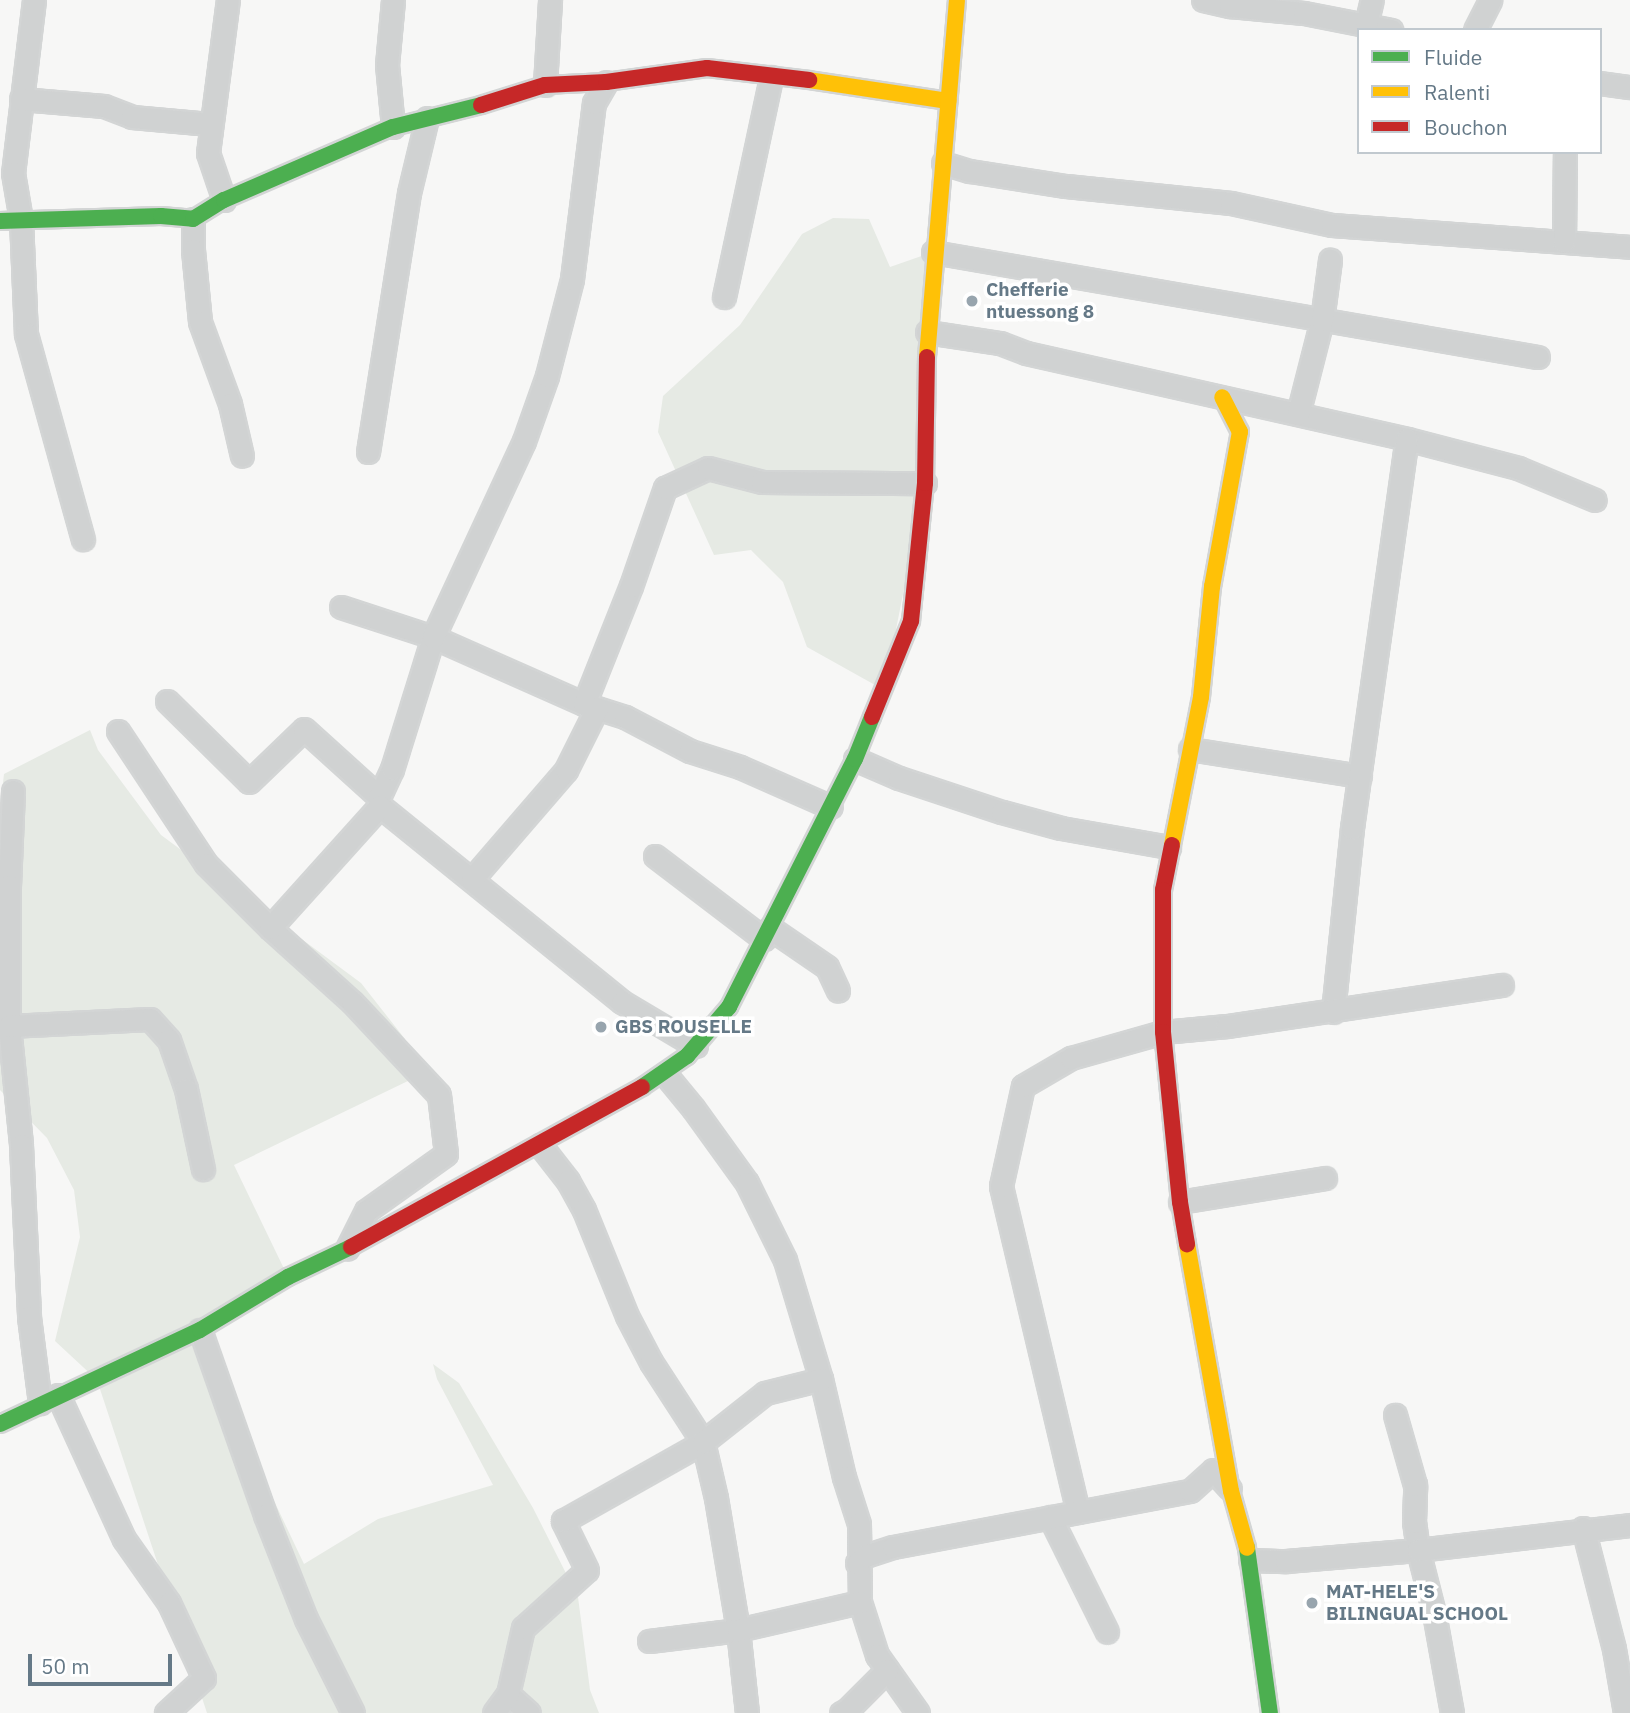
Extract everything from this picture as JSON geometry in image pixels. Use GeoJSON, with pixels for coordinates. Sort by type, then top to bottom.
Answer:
{"type":"FeatureCollection","features":[{"type":"Feature","properties":{"kind":"street"},"geometry":{"type":"LineString","coordinates":[[34,0],[13,173],[11,221],[26,334],[83,539]]}},
{"type":"Feature","properties":{"kind":"street"},"geometry":{"type":"LineString","coordinates":[[224,200],[210,160],[210,124],[228,0]]}},
{"type":"Feature","properties":{"kind":"street"},"geometry":{"type":"LineString","coordinates":[[393,0],[387,65],[393,127]]}},
{"type":"Feature","properties":{"kind":"street"},"geometry":{"type":"LineString","coordinates":[[545,85],[550,0]]}},
{"type":"Feature","properties":{"kind":"street"},"geometry":{"type":"LineString","coordinates":[[0,1424],[200,1330],[288,1277],[347,1249],[665,1074],[696,1046],[729,1007],[855,760],[911,621],[925,483],[927,332],[957,0]]}},
{"type":"Feature","properties":{"kind":"street"},"geometry":{"type":"LineString","coordinates":[[1203,0],[1304,13],[1381,28]]}},
{"type":"Feature","properties":{"kind":"street"},"geometry":{"type":"LineString","coordinates":[[1366,25],[1373,0]]}},
{"type":"Feature","properties":{"kind":"street"},"geometry":{"type":"LineString","coordinates":[[1476,28],[1490,0]]}},
{"type":"Feature","properties":{"kind":"street"},"geometry":{"type":"LineString","coordinates":[[11,221],[161,216],[193,219],[224,200],[393,127],[514,97],[545,85],[606,82],[707,68],[879,89],[948,101]]}},
{"type":"Feature","properties":{"kind":"street"},"geometry":{"type":"LineString","coordinates":[[724,297],[771,77]]}},
{"type":"Feature","properties":{"kind":"street"},"geometry":{"type":"LineString","coordinates":[[270,928],[379,801],[392,769],[433,637],[524,441],[547,376],[572,279],[582,181],[594,103],[606,82]]}},
{"type":"Feature","properties":{"kind":"street"},"geometry":{"type":"LineString","coordinates":[[1602,83],[1630,87]]}},
{"type":"Feature","properties":{"kind":"street"},"geometry":{"type":"LineString","coordinates":[[21,99],[104,106],[132,117],[210,124]]}},
{"type":"Feature","properties":{"kind":"street"},"geometry":{"type":"LineString","coordinates":[[368,452],[409,193],[427,118]]}},
{"type":"Feature","properties":{"kind":"street"},"geometry":{"type":"LineString","coordinates":[[1564,154],[1564,242]]}},
{"type":"Feature","properties":{"kind":"street"},"geometry":{"type":"LineString","coordinates":[[943,163],[970,171],[1066,186],[1231,202],[1332,225],[1630,247]]}},
{"type":"Feature","properties":{"kind":"street"},"geometry":{"type":"LineString","coordinates":[[193,219],[193,250],[200,322],[230,404],[242,456]]}},
{"type":"Feature","properties":{"kind":"street"},"geometry":{"type":"LineString","coordinates":[[933,252],[1538,357]]}},
{"type":"Feature","properties":{"kind":"street"},"geometry":{"type":"LineString","coordinates":[[1298,414],[1322,320],[1330,260]]}},
{"type":"Feature","properties":{"kind":"street"},"geometry":{"type":"LineString","coordinates":[[927,332],[1000,344],[1026,353],[1407,439],[1518,468],[1595,500]]}},
{"type":"Feature","properties":{"kind":"street"},"geometry":{"type":"LineString","coordinates":[[1222,397],[1240,432],[1212,587],[1200,697],[1163,890],[1163,1032],[1180,1202],[1231,1490],[1250,1560],[1270,1713]]}},
{"type":"Feature","properties":{"kind":"street"},"geometry":{"type":"LineString","coordinates":[[1333,1012],[1360,776],[1407,439]]}},
{"type":"Feature","properties":{"kind":"street"},"geometry":{"type":"LineString","coordinates":[[472,879],[566,770],[665,488],[708,468],[762,482],[925,483]]}},
{"type":"Feature","properties":{"kind":"street"},"geometry":{"type":"LineString","coordinates":[[341,607],[433,637],[590,706],[625,717],[690,751],[740,767],[831,807]]}},
{"type":"Feature","properties":{"kind":"street"},"geometry":{"type":"LineString","coordinates":[[167,701],[249,782],[304,729],[379,801],[622,1002],[696,1046]]}},
{"type":"Feature","properties":{"kind":"street"},"geometry":{"type":"LineString","coordinates":[[118,731],[205,864],[270,928],[352,1002],[439,1095],[446,1154],[366,1211],[347,1249]]}},
{"type":"Feature","properties":{"kind":"street"},"geometry":{"type":"LineString","coordinates":[[1190,749],[1360,776]]}},
{"type":"Feature","properties":{"kind":"street"},"geometry":{"type":"LineString","coordinates":[[855,760],[899,778],[1002,812],[1061,828],[1170,847]]}},
{"type":"Feature","properties":{"kind":"street"},"geometry":{"type":"LineString","coordinates":[[13,791],[9,886],[9,1026],[12,1081],[21,1145],[29,1317],[49,1399],[124,1539],[169,1603],[204,1678],[166,1713]]}},
{"type":"Feature","properties":{"kind":"street"},"geometry":{"type":"LineString","coordinates":[[655,856],[767,934],[827,967],[838,991]]}},
{"type":"Feature","properties":{"kind":"street"},"geometry":{"type":"LineString","coordinates":[[1078,1512],[1001,1186],[1023,1086],[1071,1058],[1163,1032],[1333,1012],[1502,985]]}},
{"type":"Feature","properties":{"kind":"street"},"geometry":{"type":"LineString","coordinates":[[9,1026],[150,1019],[169,1040],[178,1065],[186,1088],[203,1169]]}},
{"type":"Feature","properties":{"kind":"street"},"geometry":{"type":"LineString","coordinates":[[665,1074],[747,1183],[785,1260],[821,1378],[844,1477],[859,1524],[860,1602],[877,1656],[918,1713]]}},
{"type":"Feature","properties":{"kind":"street"},"geometry":{"type":"LineString","coordinates":[[540,1144],[568,1181],[584,1210],[627,1316],[651,1362],[703,1442],[716,1498],[738,1630],[747,1713]]}},
{"type":"Feature","properties":{"kind":"street"},"geometry":{"type":"LineString","coordinates":[[1180,1202],[1325,1178]]}},
{"type":"Feature","properties":{"kind":"street"},"geometry":{"type":"LineString","coordinates":[[200,1330],[265,1515],[306,1619],[353,1713]]}},
{"type":"Feature","properties":{"kind":"street"},"geometry":{"type":"LineString","coordinates":[[494,1713],[508,1695],[523,1628],[587,1570],[564,1521],[703,1442],[765,1393],[821,1378]]}},
{"type":"Feature","properties":{"kind":"street"},"geometry":{"type":"LineString","coordinates":[[1395,1415],[1415,1485],[1414,1522],[1418,1550],[1434,1613],[1452,1713]]}},
{"type":"Feature","properties":{"kind":"street"},"geometry":{"type":"LineString","coordinates":[[858,1563],[865,1556],[893,1547],[1190,1490],[1213,1470],[1231,1490]]}},
{"type":"Feature","properties":{"kind":"street"},"geometry":{"type":"LineString","coordinates":[[1051,1517],[1107,1632]]}},
{"type":"Feature","properties":{"kind":"street"},"geometry":{"type":"LineString","coordinates":[[859,1524],[893,1547]]}},
{"type":"Feature","properties":{"kind":"street"},"geometry":{"type":"LineString","coordinates":[[1250,1560],[1286,1561],[1418,1550],[1583,1528],[1630,1525]]}},
{"type":"Feature","properties":{"kind":"street"},"geometry":{"type":"LineString","coordinates":[[1583,1528],[1614,1648],[1625,1713]]}},
{"type":"Feature","properties":{"kind":"street"},"geometry":{"type":"LineString","coordinates":[[649,1641],[738,1630],[860,1602]]}},
{"type":"Feature","properties":{"kind":"street"},"geometry":{"type":"LineString","coordinates":[[841,1713],[848,1710],[887,1670]]}},
{"type":"Feature","properties":{"kind":"street"},"geometry":{"type":"LineString","coordinates":[[508,1695],[528,1713]]}},
{"type":"Feature","properties":{"kind":"shaded area"},"geometry":{"type":"Polygon","coordinates":[[[833,218],[869,219],[890,267],[933,252],[925,483],[884,690],[807,647],[783,582],[751,550],[714,555],[658,432],[663,396],[740,325],[802,234],[833,218]]]}},
{"type":"Feature","properties":{"kind":"shaded area"},"geometry":{"type":"Polygon","coordinates":[[[90,730],[98,750],[161,835],[361,983],[405,1039],[410,1080],[234,1165],[288,1277],[200,1330],[219,1385],[304,1564],[378,1519],[493,1485],[437,1379],[433,1364],[459,1383],[533,1508],[578,1597],[590,1690],[599,1713],[207,1713],[97,1380],[55,1341],[80,1237],[74,1190],[47,1138],[0,1090],[0,808],[4,774],[90,730]]]}},
{"type":"Feature","properties":{"kind":"traffic: fast"},"geometry":{"type":"LineString","coordinates":[[0,221],[161,216],[193,219],[224,200],[393,127],[481,105]]}},
{"type":"Feature","properties":{"kind":"traffic: fast"},"geometry":{"type":"LineString","coordinates":[[642,1087],[687,1056],[729,1007],[855,759],[872,717]]}},
{"type":"Feature","properties":{"kind":"traffic: fast"},"geometry":{"type":"LineString","coordinates":[[0,1424],[200,1330],[288,1277],[351,1247]]}},
{"type":"Feature","properties":{"kind":"traffic: fast"},"geometry":{"type":"LineString","coordinates":[[1247,1548],[1270,1713]]}},
{"type":"Feature","properties":{"kind":"traffic: slow"},"geometry":{"type":"LineString","coordinates":[[927,357],[957,0]]}},
{"type":"Feature","properties":{"kind":"traffic: slow"},"geometry":{"type":"LineString","coordinates":[[809,80],[948,101]]}},
{"type":"Feature","properties":{"kind":"traffic: slow"},"geometry":{"type":"LineString","coordinates":[[1172,845],[1201,697],[1212,587],[1240,432],[1222,397]]}},
{"type":"Feature","properties":{"kind":"traffic: slow"},"geometry":{"type":"LineString","coordinates":[[1187,1244],[1231,1491],[1247,1548]]}},
{"type":"Feature","properties":{"kind":"traffic: jam"},"geometry":{"type":"LineString","coordinates":[[481,105],[545,85],[606,82],[707,68],[809,80]]}},
{"type":"Feature","properties":{"kind":"traffic: jam"},"geometry":{"type":"LineString","coordinates":[[872,717],[911,621],[925,483],[927,357]]}},
{"type":"Feature","properties":{"kind":"traffic: jam"},"geometry":{"type":"LineString","coordinates":[[1172,845],[1163,890],[1163,1032],[1180,1202],[1187,1244]]}},
{"type":"Feature","properties":{"kind":"traffic: jam"},"geometry":{"type":"LineString","coordinates":[[351,1247],[642,1087]]}},
{"type":"Feature","properties":{"kind":"place","name":"Chefferie ntuessong 8"},"geometry":{"type":"Point","coordinates":[972,301]}},
{"type":"Feature","properties":{"kind":"place","name":"GBS ROUSELLE"},"geometry":{"type":"Point","coordinates":[601,1027]}},
{"type":"Feature","properties":{"kind":"place","name":"MAT-HELE'S BILINGUAL SCHOOL"},"geometry":{"type":"Point","coordinates":[1312,1603]}}]}
